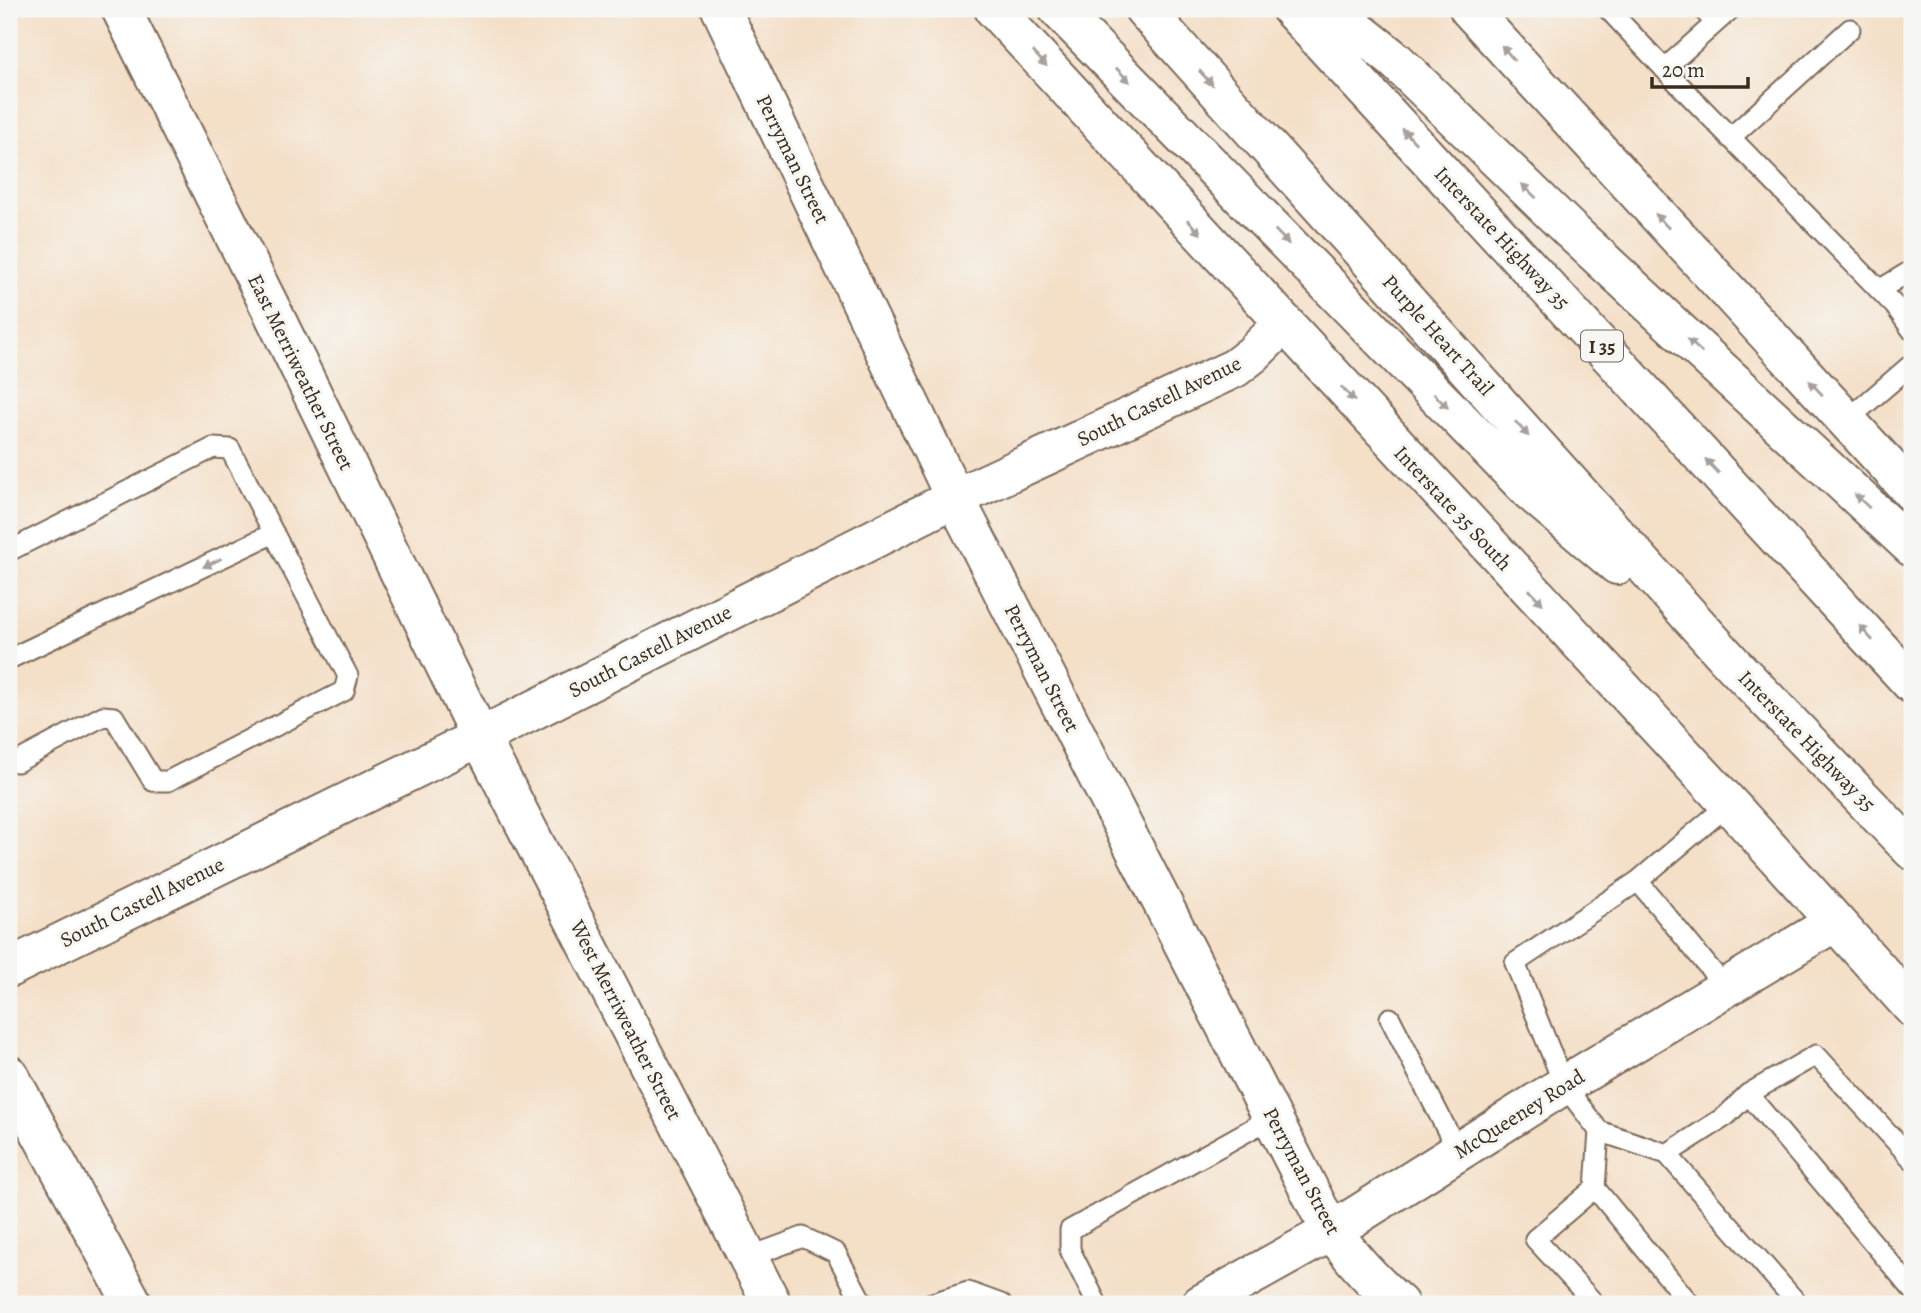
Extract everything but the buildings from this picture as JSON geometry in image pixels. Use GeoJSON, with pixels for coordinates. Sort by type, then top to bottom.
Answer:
{"type":"FeatureCollection","features":[{"type":"Feature","properties":{"kind":"main road","name":"East Merriweather Street"},"geometry":{"type":"LineString","coordinates":[[121,9],[480,737]]}},
{"type":"Feature","properties":{"kind":"main road","name":"Perryman Street"},"geometry":{"type":"LineString","coordinates":[[721,9],[955,498],[1332,1231],[1364,1273],[1399,1304]]}},
{"type":"Feature","properties":{"kind":"main road","name":"Interstate 35 South"},"geometry":{"type":"LineString","coordinates":[[994,9],[1729,804],[1912,1007]]}},
{"type":"Feature","properties":{"kind":"main road"},"geometry":{"type":"LineString","coordinates":[[1058,9],[1531,492],[1731,662]]}},
{"type":"Feature","properties":{"kind":"main road","name":"Purple Heart Trail"},"geometry":{"type":"LineString","coordinates":[[1144,9],[1731,662]]}},
{"type":"Feature","properties":{"kind":"main road","name":"Interstate Highway 35"},"geometry":{"type":"LineString","coordinates":[[1291,9],[1912,684]]}},
{"type":"Feature","properties":{"kind":"main road"},"geometry":{"type":"LineString","coordinates":[[1331,9],[1396,61],[1570,230],[1912,547]]}},
{"type":"Feature","properties":{"kind":"main road"},"geometry":{"type":"LineString","coordinates":[[1469,9],[1912,492]]}},
{"type":"Feature","properties":{"kind":"main road","name":"South Castell Avenue"},"geometry":{"type":"LineString","coordinates":[[9,968],[480,737],[955,498],[1235,368],[1283,324]]}},
{"type":"Feature","properties":{"kind":"main road","name":"Interstate Highway 35"},"geometry":{"type":"LineString","coordinates":[[1731,662],[1912,850]]}},
{"type":"Feature","properties":{"kind":"main road","name":"West Merriweather Street"},"geometry":{"type":"LineString","coordinates":[[480,737],[772,1304]]}},
{"type":"Feature","properties":{"kind":"main road","name":"McQueeney Road"},"geometry":{"type":"LineString","coordinates":[[1201,1304],[1332,1231],[1725,987],[1835,922]]}},
{"type":"Feature","properties":{"kind":"main road"},"geometry":{"type":"LineString","coordinates":[[9,1075],[134,1304]]}},
{"type":"Feature","properties":{"kind":"lane"},"geometry":{"type":"LineString","coordinates":[[1608,9],[1879,290],[1912,330]]}},
{"type":"Feature","properties":{"kind":"lane"},"geometry":{"type":"LineString","coordinates":[[1664,69],[1709,16],[1731,9]]}},
{"type":"Feature","properties":{"kind":"lane"},"geometry":{"type":"LineString","coordinates":[[1730,138],[1850,29]]}},
{"type":"Feature","properties":{"kind":"lane"},"geometry":{"type":"LineString","coordinates":[[1879,290],[1912,270]]}},
{"type":"Feature","properties":{"kind":"lane"},"geometry":{"type":"LineString","coordinates":[[1846,421],[1912,364]]}},
{"type":"Feature","properties":{"kind":"lane"},"geometry":{"type":"LineString","coordinates":[[9,551],[213,448],[230,449],[348,676],[344,691],[168,781],[153,781],[114,717],[103,716],[17,762],[9,760]]}},
{"type":"Feature","properties":{"kind":"lane"},"geometry":{"type":"LineString","coordinates":[[9,659],[274,533]]}},
{"type":"Feature","properties":{"kind":"lane"},"geometry":{"type":"LineString","coordinates":[[1729,804],[1638,881],[1515,963],[1564,1086],[1599,1131],[1667,1154],[1798,1304]]}},
{"type":"Feature","properties":{"kind":"lane"},"geometry":{"type":"LineString","coordinates":[[1638,881],[1725,987]]}},
{"type":"Feature","properties":{"kind":"lane"},"geometry":{"type":"LineString","coordinates":[[1390,1018],[1458,1152]]}},
{"type":"Feature","properties":{"kind":"lane"},"geometry":{"type":"LineString","coordinates":[[1667,1154],[1726,1116],[1748,1094],[1816,1055],[1912,1159]]}},
{"type":"Feature","properties":{"kind":"lane"},"geometry":{"type":"LineString","coordinates":[[1748,1094],[1912,1289]]}},
{"type":"Feature","properties":{"kind":"lane"},"geometry":{"type":"LineString","coordinates":[[1097,1304],[1070,1250],[1070,1230],[1273,1117]]}},
{"type":"Feature","properties":{"kind":"lane"},"geometry":{"type":"LineString","coordinates":[[1599,1131],[1595,1188],[1690,1304]]}},
{"type":"Feature","properties":{"kind":"lane"},"geometry":{"type":"LineString","coordinates":[[1595,1188],[1535,1239],[1595,1304]]}},
{"type":"Feature","properties":{"kind":"lane"},"geometry":{"type":"LineString","coordinates":[[749,1257],[803,1237],[836,1253],[861,1300],[869,1304]]}},
{"type":"Feature","properties":{"kind":"lane"},"geometry":{"type":"LineString","coordinates":[[929,1304],[968,1292],[1000,1304]]}}]}
